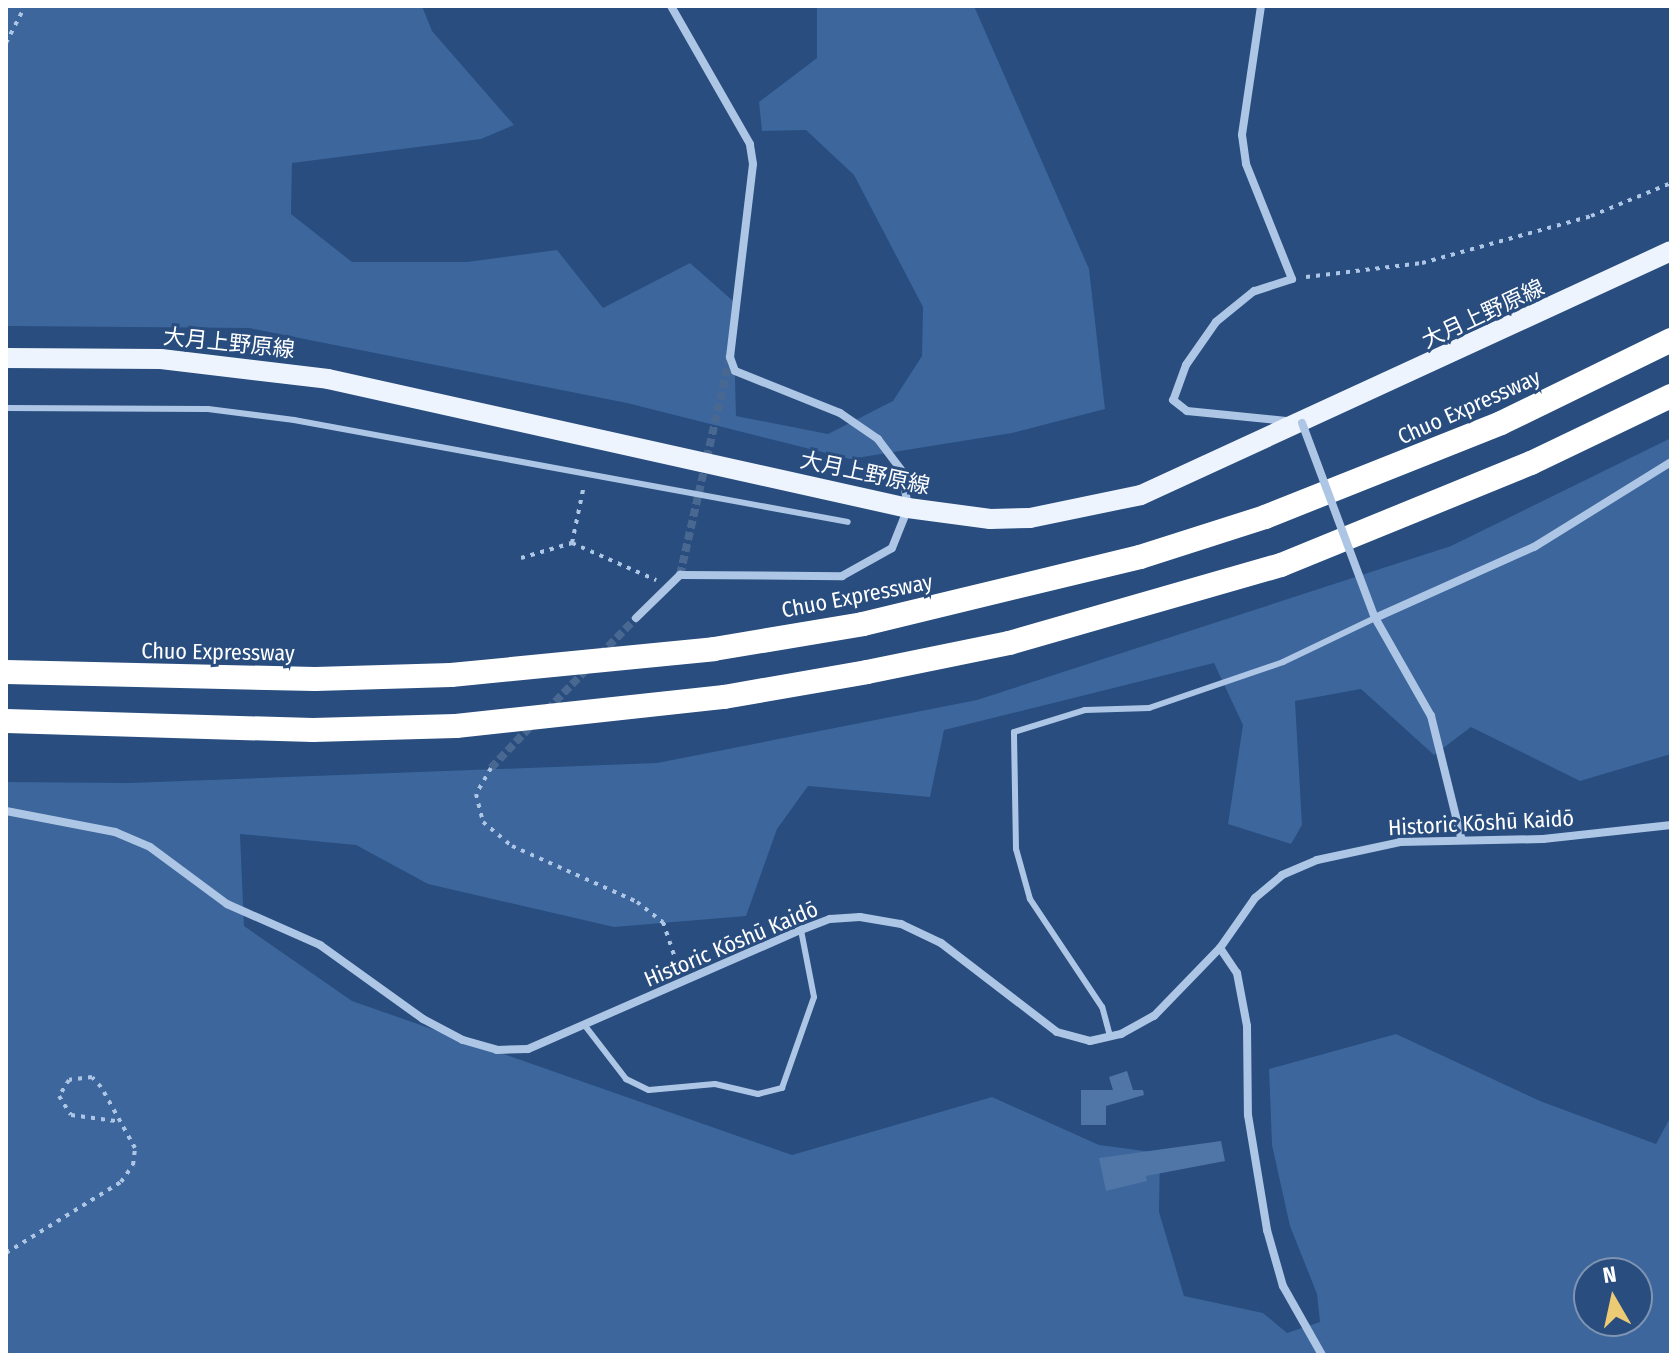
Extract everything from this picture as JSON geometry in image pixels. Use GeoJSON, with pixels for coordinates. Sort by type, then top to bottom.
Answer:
{"type":"FeatureCollection","features":[{"type":"Feature","properties":{"kind":"highway","name":"Chuo Expressway"},"geometry":{"type":"LineString","coordinates":[[6,672],[300,679],[451,675],[714,649],[863,624],[1140,557],[1265,517],[1501,423],[1671,340]]}},
{"type":"Feature","properties":{"kind":"highway"},"geometry":{"type":"LineString","coordinates":[[6,721],[313,730],[456,726],[724,697],[867,672],[1009,643],[1281,565],[1517,469],[1671,396]]}},
{"type":"Feature","properties":{"kind":"main road","name":"大月上野原線"},"geometry":{"type":"LineString","coordinates":[[6,358],[161,359],[328,379],[908,508],[990,519],[1069,513],[1141,495],[1671,251]]}},
{"type":"Feature","properties":{"kind":"street"},"geometry":{"type":"LineString","coordinates":[[636,618],[680,575],[842,576],[892,548],[908,508],[902,471],[878,439],[840,413],[735,371],[730,357],[753,164],[750,144],[671,6]]}},
{"type":"Feature","properties":{"kind":"street"},"geometry":{"type":"LineString","coordinates":[[1261,6],[1242,135],[1246,164],[1292,279],[1254,291],[1216,322],[1186,365],[1173,400],[1187,411],[1302,423],[1375,618],[1431,716],[1461,837]]}},
{"type":"Feature","properties":{"kind":"street"},"geometry":{"type":"LineString","coordinates":[[1375,618],[1534,547],[1671,462]]}},
{"type":"Feature","properties":{"kind":"street","name":"Historic Kōshū Kaidō"},"geometry":{"type":"LineString","coordinates":[[6,811],[115,832],[150,847],[216,897],[320,945],[423,1019],[463,1040],[497,1050],[528,1049],[586,1027],[830,919],[901,924],[986,973],[1057,1032],[1074,1040],[1110,1036],[1154,1016],[1220,948],[1255,898],[1282,875],[1317,860],[1400,842],[1461,837],[1543,839],[1671,825]]}},
{"type":"Feature","properties":{"kind":"street"},"geometry":{"type":"LineString","coordinates":[[1220,948],[1237,973],[1247,1026],[1248,1115],[1267,1230],[1283,1286],[1322,1355]]}},
{"type":"Feature","properties":{"kind":"lane"},"geometry":{"type":"LineString","coordinates":[[6,408],[208,409],[364,432],[848,522]]}},
{"type":"Feature","properties":{"kind":"lane"},"geometry":{"type":"LineString","coordinates":[[1110,1036],[1102,1007],[1030,899],[1016,849],[1014,732],[1085,710],[1149,708],[1283,662],[1375,618]]}},
{"type":"Feature","properties":{"kind":"lane"},"geometry":{"type":"LineString","coordinates":[[586,1027],[626,1079],[649,1090],[715,1084],[758,1094],[782,1088],[814,997],[801,930]]}},
{"type":"Feature","properties":{"kind":"path"},"geometry":{"type":"LineString","coordinates":[[6,43],[25,6]]}},
{"type":"Feature","properties":{"kind":"path"},"geometry":{"type":"LineString","coordinates":[[1292,279],[1422,263],[1591,216],[1671,183]]}},
{"type":"Feature","properties":{"kind":"path"},"geometry":{"type":"LineString","coordinates":[[572,543],[586,474]]}},
{"type":"Feature","properties":{"kind":"path"},"geometry":{"type":"LineString","coordinates":[[521,558],[572,543],[669,586]]}},
{"type":"Feature","properties":{"kind":"path"},"geometry":{"type":"LineString","coordinates":[[491,768],[476,794],[483,822],[512,846],[637,902],[663,922],[681,984]]}},
{"type":"Feature","properties":{"kind":"path"},"geometry":{"type":"LineString","coordinates":[[6,1253],[121,1182],[133,1165],[135,1148],[92,1077],[69,1080],[59,1096],[71,1115],[116,1121]]}},
{"type":"Feature","properties":{"kind":"shaded area"},"geometry":{"type":"Polygon","coordinates":[[[6,6],[422,6],[432,31],[514,125],[481,139],[292,163],[291,214],[352,262],[467,262],[557,250],[603,308],[690,263],[733,301],[736,416],[828,434],[893,401],[922,356],[923,307],[854,175],[806,130],[762,131],[759,102],[817,58],[817,6],[974,6],[1089,269],[1105,409],[1012,433],[850,459],[627,403],[249,328],[6,326],[6,6]]]}},
{"type":"Feature","properties":{"kind":"shaded area"},"geometry":{"type":"Polygon","coordinates":[[[1671,438],[1671,754],[1580,781],[1471,727],[1434,755],[1361,689],[1295,701],[1302,825],[1291,844],[1228,824],[1243,725],[1214,663],[944,730],[930,797],[808,786],[777,829],[746,916],[614,927],[428,884],[356,845],[240,834],[244,926],[352,1001],[792,1155],[992,1097],[1099,1145],[1160,1153],[1159,1212],[1184,1296],[1263,1313],[1287,1333],[1320,1322],[1317,1294],[1290,1226],[1272,1145],[1269,1069],[1396,1034],[1540,1101],[1656,1144],[1671,1116],[1671,1355],[6,1355],[6,782],[129,783],[657,763],[977,700],[1451,546],[1671,438]]]}},
{"type":"Feature","properties":{"kind":"building"},"geometry":{"type":"Polygon","coordinates":[[[1127,1071],[1133,1090],[1143,1090],[1144,1095],[1106,1106],[1106,1125],[1081,1125],[1081,1090],[1113,1090],[1109,1077],[1127,1071]]]}},
{"type":"Feature","properties":{"kind":"building"},"geometry":{"type":"Polygon","coordinates":[[[1221,1141],[1225,1161],[1146,1176],[1147,1181],[1106,1191],[1099,1158],[1221,1141]]]}},
{"type":"Feature","properties":{"kind":"tunnel"},"geometry":{"type":"LineString","coordinates":[[680,575],[730,357]]}},
{"type":"Feature","properties":{"kind":"tunnel"},"geometry":{"type":"LineString","coordinates":[[600,655],[636,618]]}},
{"type":"Feature","properties":{"kind":"tunnel"},"geometry":{"type":"LineString","coordinates":[[547,710],[588,668]]}},
{"type":"Feature","properties":{"kind":"tunnel"},"geometry":{"type":"LineString","coordinates":[[491,768],[532,725]]}}]}
